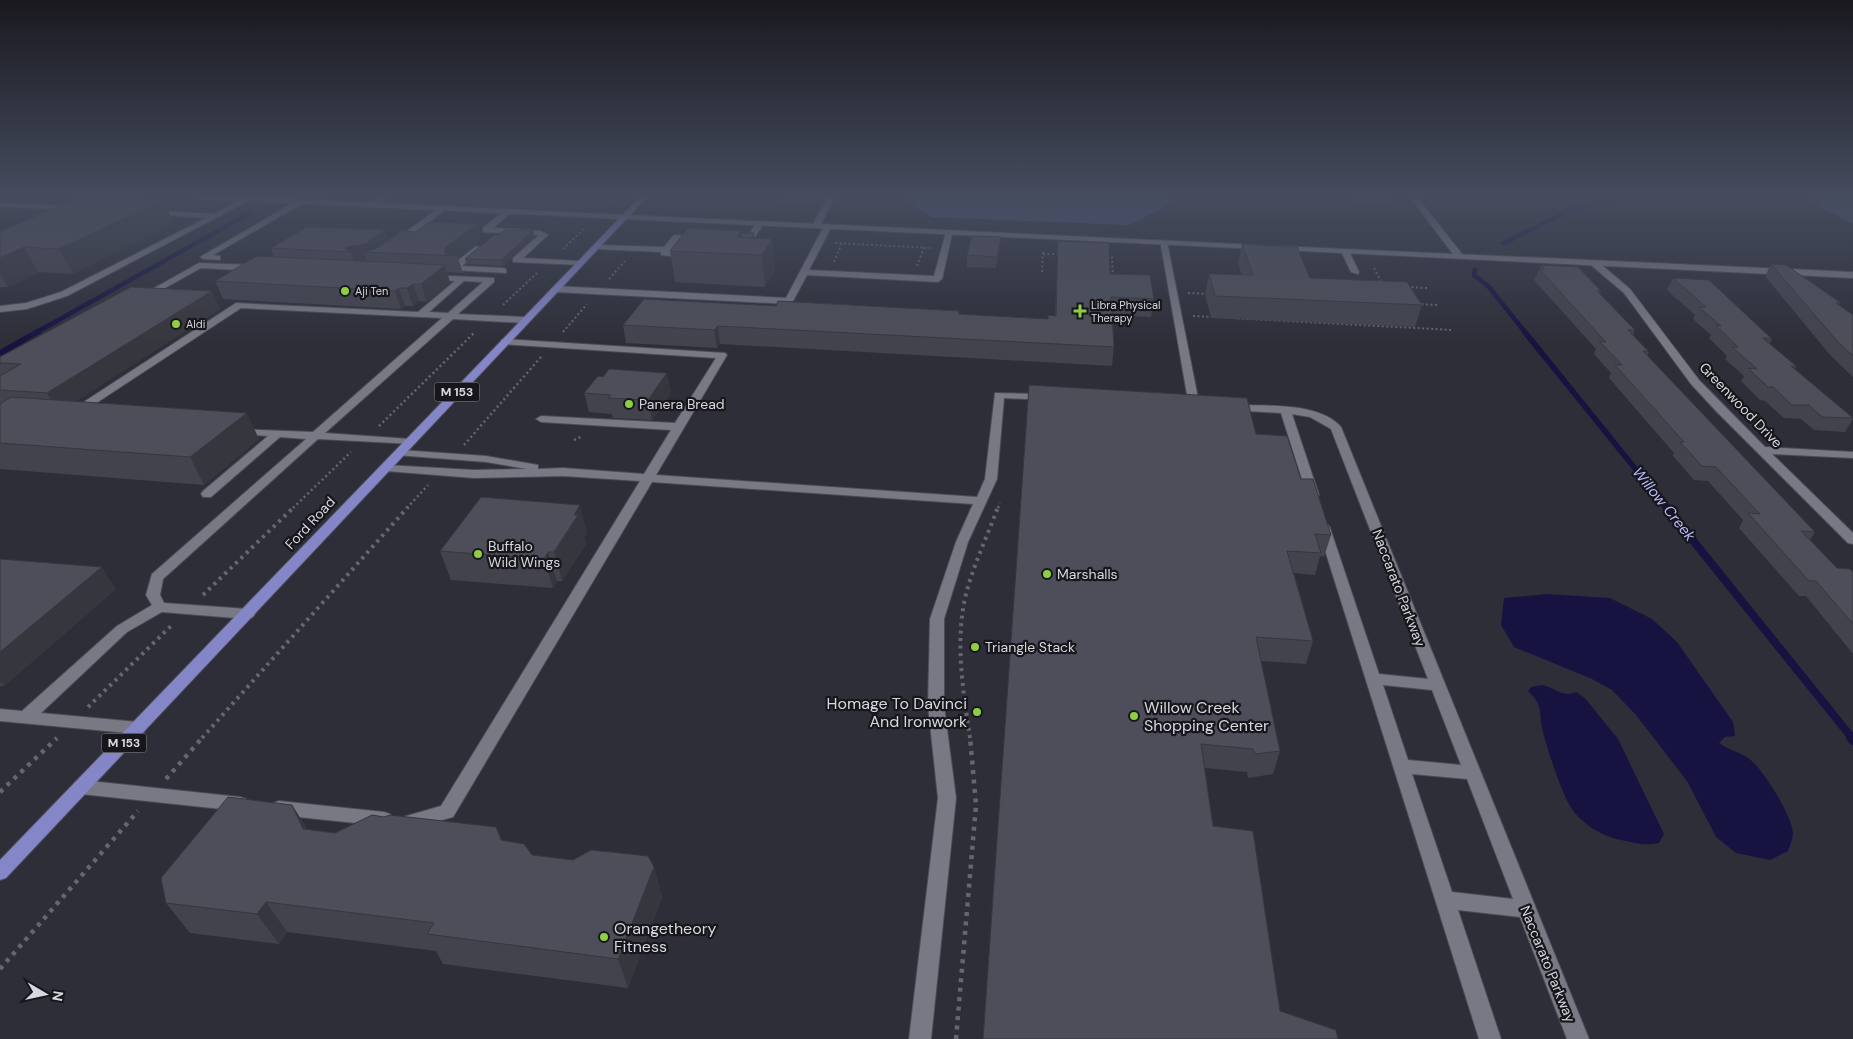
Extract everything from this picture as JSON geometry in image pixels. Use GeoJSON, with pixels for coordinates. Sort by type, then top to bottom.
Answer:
{"type":"FeatureCollection","features":[{"type":"Feature","properties":{"kind":"main road","name":"Ford Road"},"geometry":{"type":"LineString","coordinates":[[0,872],[596,247]]}},
{"type":"Feature","properties":{"kind":"street"},"geometry":{"type":"LineString","coordinates":[[0,309],[27,306],[56,298],[158,245]]}},
{"type":"Feature","properties":{"kind":"street"},"geometry":{"type":"LineString","coordinates":[[134,302],[227,245]]}},
{"type":"Feature","properties":{"kind":"street"},"geometry":{"type":"LineString","coordinates":[[397,249],[402,245]]}},
{"type":"Feature","properties":{"kind":"street"},"geometry":{"type":"LineString","coordinates":[[481,245],[454,268],[503,271]]}},
{"type":"Feature","properties":{"kind":"street"},"geometry":{"type":"LineString","coordinates":[[160,607],[153,595],[157,577],[530,245]]}},
{"type":"Feature","properties":{"kind":"street"},"geometry":{"type":"LineString","coordinates":[[670,245],[664,254],[693,257]]}},
{"type":"Feature","properties":{"kind":"street"},"geometry":{"type":"LineString","coordinates":[[555,289],[789,301],[818,245]]}},
{"type":"Feature","properties":{"kind":"street"},"geometry":{"type":"LineString","coordinates":[[804,272],[938,279],[947,245]]}},
{"type":"Feature","properties":{"kind":"street"},"geometry":{"type":"LineString","coordinates":[[1163,245],[1194,406]]}},
{"type":"Feature","properties":{"kind":"street"},"geometry":{"type":"LineString","coordinates":[[1232,245],[1263,247]]}},
{"type":"Feature","properties":{"kind":"street"},"geometry":{"type":"LineString","coordinates":[[1451,245],[1459,256]]}},
{"type":"Feature","properties":{"kind":"street"},"geometry":{"type":"LineString","coordinates":[[596,247],[667,250]]}},
{"type":"Feature","properties":{"kind":"street"},"geometry":{"type":"LineString","coordinates":[[478,248],[490,249]]}},
{"type":"Feature","properties":{"kind":"street"},"geometry":{"type":"LineString","coordinates":[[1272,248],[1853,274]]}},
{"type":"Feature","properties":{"kind":"street"},"geometry":{"type":"LineString","coordinates":[[1344,251],[1355,272]]}},
{"type":"Feature","properties":{"kind":"street"},"geometry":{"type":"LineString","coordinates":[[467,258],[478,258]]}},
{"type":"Feature","properties":{"kind":"street"},"geometry":{"type":"LineString","coordinates":[[513,260],[580,263]]}},
{"type":"Feature","properties":{"kind":"street"},"geometry":{"type":"LineString","coordinates":[[201,261],[263,264]]}},
{"type":"Feature","properties":{"kind":"street","name":"Greenwood Drive"},"geometry":{"type":"LineString","coordinates":[[1594,263],[1627,291],[1695,382],[1853,540]]}},
{"type":"Feature","properties":{"kind":"street"},"geometry":{"type":"LineString","coordinates":[[425,276],[491,280]]}},
{"type":"Feature","properties":{"kind":"street"},"geometry":{"type":"LineString","coordinates":[[421,314],[463,278]]}},
{"type":"Feature","properties":{"kind":"street"},"geometry":{"type":"LineString","coordinates":[[84,420],[65,418],[239,305],[525,320]]}},
{"type":"Feature","properties":{"kind":"street"},"geometry":{"type":"LineString","coordinates":[[80,787],[411,822],[447,812],[722,355],[504,342]]}},
{"type":"Feature","properties":{"kind":"street"},"geometry":{"type":"LineString","coordinates":[[920,1039],[948,798],[936,706],[937,619],[962,542],[991,479],[999,395],[1058,398]]}},
{"type":"Feature","properties":{"kind":"street","name":"Naccarato Parkway"},"geometry":{"type":"LineString","coordinates":[[1174,405],[1314,414],[1336,427],[1578,1039]]}},
{"type":"Feature","properties":{"kind":"street"},"geometry":{"type":"LineString","coordinates":[[1286,411],[1490,1039]]}},
{"type":"Feature","properties":{"kind":"street"},"geometry":{"type":"LineString","coordinates":[[541,419],[679,427]]}},
{"type":"Feature","properties":{"kind":"street"},"geometry":{"type":"LineString","coordinates":[[230,430],[410,442]]}},
{"type":"Feature","properties":{"kind":"street"},"geometry":{"type":"LineString","coordinates":[[207,494],[278,433]]}},
{"type":"Feature","properties":{"kind":"street"},"geometry":{"type":"LineString","coordinates":[[1762,450],[1853,455]]}},
{"type":"Feature","properties":{"kind":"street"},"geometry":{"type":"LineString","coordinates":[[400,453],[486,459],[563,472],[981,501]]}},
{"type":"Feature","properties":{"kind":"street"},"geometry":{"type":"LineString","coordinates":[[386,468],[474,474],[563,472]]}},
{"type":"Feature","properties":{"kind":"street"},"geometry":{"type":"LineString","coordinates":[[26,718],[122,629],[160,607],[248,614]]}},
{"type":"Feature","properties":{"kind":"street"},"geometry":{"type":"LineString","coordinates":[[1373,679],[1437,685]]}},
{"type":"Feature","properties":{"kind":"street"},"geometry":{"type":"LineString","coordinates":[[0,715],[138,728]]}},
{"type":"Feature","properties":{"kind":"street"},"geometry":{"type":"LineString","coordinates":[[1401,766],[1472,773]]}},
{"type":"Feature","properties":{"kind":"street"},"geometry":{"type":"LineString","coordinates":[[1444,900],[1526,909]]}},
{"type":"Feature","properties":{"kind":"path"},"geometry":{"type":"LineString","coordinates":[[0,792],[566,245]]}},
{"type":"Feature","properties":{"kind":"path"},"geometry":{"type":"LineString","coordinates":[[832,264],[841,245]]}},
{"type":"Feature","properties":{"kind":"path"},"geometry":{"type":"LineString","coordinates":[[893,245],[936,248]]}},
{"type":"Feature","properties":{"kind":"path"},"geometry":{"type":"LineString","coordinates":[[916,269],[924,247]]}},
{"type":"Feature","properties":{"kind":"path"},"geometry":{"type":"LineString","coordinates":[[0,969],[152,794],[441,471],[636,248]]}},
{"type":"Feature","properties":{"kind":"path"},"geometry":{"type":"LineString","coordinates":[[1042,272],[1043,252],[1063,254]]}},
{"type":"Feature","properties":{"kind":"path"},"geometry":{"type":"LineString","coordinates":[[1102,256],[1112,257],[1113,278]]}},
{"type":"Feature","properties":{"kind":"path"},"geometry":{"type":"LineString","coordinates":[[1374,268],[1384,286]]}},
{"type":"Feature","properties":{"kind":"path"},"geometry":{"type":"LineString","coordinates":[[1401,286],[1427,288]]}},
{"type":"Feature","properties":{"kind":"path"},"geometry":{"type":"LineString","coordinates":[[1189,301],[1188,293],[1217,295]]}},
{"type":"Feature","properties":{"kind":"path"},"geometry":{"type":"LineString","coordinates":[[1413,304],[1437,305]]}},
{"type":"Feature","properties":{"kind":"path"},"geometry":{"type":"LineString","coordinates":[[1191,310],[1193,318],[1454,330]]}},
{"type":"Feature","properties":{"kind":"path"},"geometry":{"type":"LineString","coordinates":[[574,440],[582,436]]}},
{"type":"Feature","properties":{"kind":"path"},"geometry":{"type":"LineString","coordinates":[[956,1039],[976,805],[971,743],[961,680],[961,626],[968,590],[1003,495]]}},
{"type":"Feature","properties":{"kind":"shaded area"},"geometry":{"type":"Polygon","coordinates":[[[1547,594],[1610,598],[1652,619],[1677,642],[1733,722],[1735,736],[1725,737],[1719,743],[1753,762],[1771,785],[1783,806],[1793,833],[1788,851],[1770,860],[1736,853],[1716,837],[1687,781],[1636,715],[1612,690],[1592,679],[1514,647],[1501,625],[1504,598],[1547,594]]]}},
{"type":"Feature","properties":{"kind":"shaded area"},"geometry":{"type":"Polygon","coordinates":[[[1542,685],[1567,694],[1576,692],[1585,698],[1618,739],[1664,834],[1659,843],[1640,844],[1607,836],[1585,823],[1573,811],[1562,790],[1551,758],[1543,732],[1539,706],[1528,691],[1531,687],[1542,685]]]}},
{"type":"Feature","properties":{"kind":"building"},"geometry":{"type":"Polygon","coordinates":[[[0,245],[66,245],[59,249],[24,247],[0,258],[0,245]]]}},
{"type":"Feature","properties":{"kind":"building"},"geometry":{"type":"Polygon","coordinates":[[[275,245],[356,245],[346,247],[345,249],[351,252],[271,248],[275,245]]]}},
{"type":"Feature","properties":{"kind":"building"},"geometry":{"type":"Polygon","coordinates":[[[381,245],[448,245],[445,248],[445,254],[458,256],[364,252],[381,245]]]}},
{"type":"Feature","properties":{"kind":"building"},"geometry":{"type":"Polygon","coordinates":[[[481,245],[517,245],[501,260],[465,259],[481,245]]]}},
{"type":"Feature","properties":{"kind":"building"},"geometry":{"type":"Polygon","coordinates":[[[674,245],[768,245],[762,255],[670,251],[674,245]]]}},
{"type":"Feature","properties":{"kind":"building"},"geometry":{"type":"Polygon","coordinates":[[[970,245],[999,245],[997,257],[967,255],[970,245]]]}},
{"type":"Feature","properties":{"kind":"building"},"geometry":{"type":"Polygon","coordinates":[[[1058,245],[1109,245],[1110,274],[1150,275],[1154,299],[1111,297],[1114,347],[718,326],[714,330],[623,325],[644,299],[776,306],[778,301],[959,311],[959,314],[1048,319],[1048,315],[1056,316],[1058,245]]]}},
{"type":"Feature","properties":{"kind":"building"},"geometry":{"type":"Polygon","coordinates":[[[1243,245],[1297,247],[1310,278],[1407,282],[1422,305],[1215,296],[1209,274],[1253,275],[1243,245]]]}},
{"type":"Feature","properties":{"kind":"building"},"geometry":{"type":"Polygon","coordinates":[[[257,256],[445,265],[421,284],[413,284],[407,288],[399,288],[395,291],[215,281],[257,256]]]}},
{"type":"Feature","properties":{"kind":"building"},"geometry":{"type":"Polygon","coordinates":[[[1771,264],[1786,265],[1841,303],[1836,303],[1853,315],[1853,356],[1838,342],[1771,264]]]}},
{"type":"Feature","properties":{"kind":"building"},"geometry":{"type":"Polygon","coordinates":[[[1541,265],[1578,267],[1601,291],[1597,291],[1635,330],[1628,330],[1649,352],[1643,351],[1815,532],[1801,531],[1837,568],[1850,569],[1853,572],[1853,624],[1816,581],[1809,581],[1748,513],[1760,514],[1716,467],[1702,466],[1680,442],[1684,442],[1615,365],[1622,365],[1599,341],[1606,342],[1539,269],[1545,269],[1541,265]]]}},
{"type":"Feature","properties":{"kind":"building"},"geometry":{"type":"Polygon","coordinates":[[[1673,278],[1709,280],[1772,339],[1763,338],[1796,366],[1791,366],[1853,418],[1822,417],[1809,405],[1792,405],[1773,387],[1768,387],[1748,368],[1757,369],[1732,347],[1738,347],[1716,325],[1721,326],[1699,307],[1706,307],[1673,278]]]}},
{"type":"Feature","properties":{"kind":"building"},"geometry":{"type":"Polygon","coordinates":[[[131,287],[212,291],[47,393],[0,390],[0,376],[21,364],[0,363],[0,357],[131,287]]]}},
{"type":"Feature","properties":{"kind":"building"},"geometry":{"type":"Polygon","coordinates":[[[609,369],[667,373],[648,400],[608,398],[611,395],[584,393],[598,376],[603,377],[609,369]]]}},
{"type":"Feature","properties":{"kind":"building","name":"Willow Creek Shopping Center"},"geometry":{"type":"Polygon","coordinates":[[[1029,385],[1247,398],[1256,434],[1287,436],[1301,479],[1313,479],[1331,535],[1315,534],[1321,553],[1287,551],[1313,641],[1256,637],[1280,751],[1255,754],[1253,749],[1201,744],[1213,826],[1253,831],[1280,1011],[1336,1030],[1338,1039],[983,1039],[1029,385]]]}},
{"type":"Feature","properties":{"kind":"building"},"geometry":{"type":"Polygon","coordinates":[[[11,397],[247,413],[190,457],[0,443],[0,404],[11,397]]]}},
{"type":"Feature","properties":{"kind":"building"},"geometry":{"type":"Polygon","coordinates":[[[481,497],[580,505],[574,515],[578,515],[554,552],[548,552],[544,559],[440,551],[481,497]]]}},
{"type":"Feature","properties":{"kind":"building"},"geometry":{"type":"Polygon","coordinates":[[[0,559],[102,567],[0,652],[0,559]]]}},
{"type":"Feature","properties":{"kind":"building"},"geometry":{"type":"Polygon","coordinates":[[[228,797],[292,805],[303,829],[335,833],[372,815],[384,817],[390,815],[496,827],[501,840],[524,844],[532,855],[573,860],[591,850],[648,856],[654,867],[618,959],[427,934],[434,923],[266,902],[257,914],[166,903],[161,878],[228,797]]]}},
{"type":"Feature","properties":{"kind":"waterway"},"geometry":{"type":"LineString","coordinates":[[37,332],[192,245]]}},
{"type":"Feature","properties":{"kind":"waterway","name":"Willow Creek"},"geometry":{"type":"LineString","coordinates":[[1475,270],[1474,275],[1489,287],[1525,332]]}},
{"type":"Feature","properties":{"kind":"waterway"},"geometry":{"type":"LineString","coordinates":[[0,353],[39,331]]}},
{"type":"Feature","properties":{"kind":"waterway","name":"Willow Creek"},"geometry":{"type":"LineString","coordinates":[[1524,331],[1667,508]]}},
{"type":"Feature","properties":{"kind":"waterway","name":"Willow Creek"},"geometry":{"type":"LineString","coordinates":[[1666,507],[1852,738]]}},
{"type":"Feature","properties":{"kind":"place","name":"Aji Ten"},"geometry":{"type":"Point","coordinates":[345,291]}},
{"type":"Feature","properties":{"kind":"place","name":"Libra Physical Therapy"},"geometry":{"type":"Point","coordinates":[1080,311]}},
{"type":"Feature","properties":{"kind":"place","name":"Aldi"},"geometry":{"type":"Point","coordinates":[176,324]}},
{"type":"Feature","properties":{"kind":"place","name":"Panera Bread"},"geometry":{"type":"Point","coordinates":[629,404]}},
{"type":"Feature","properties":{"kind":"place","name":"Buffalo Wild Wings"},"geometry":{"type":"Point","coordinates":[478,554]}},
{"type":"Feature","properties":{"kind":"place","name":"Marshalls"},"geometry":{"type":"Point","coordinates":[1047,574]}},
{"type":"Feature","properties":{"kind":"place","name":"Triangle Stack"},"geometry":{"type":"Point","coordinates":[975,647]}},
{"type":"Feature","properties":{"kind":"place","name":"Homage To Davinci And Ironwork"},"geometry":{"type":"Point","coordinates":[977,712]}},
{"type":"Feature","properties":{"kind":"place","name":"Willow Creek Shopping Center"},"geometry":{"type":"Point","coordinates":[1134,716]}},
{"type":"Feature","properties":{"kind":"place","name":"Orangetheory Fitness"},"geometry":{"type":"Point","coordinates":[604,937]}}]}
